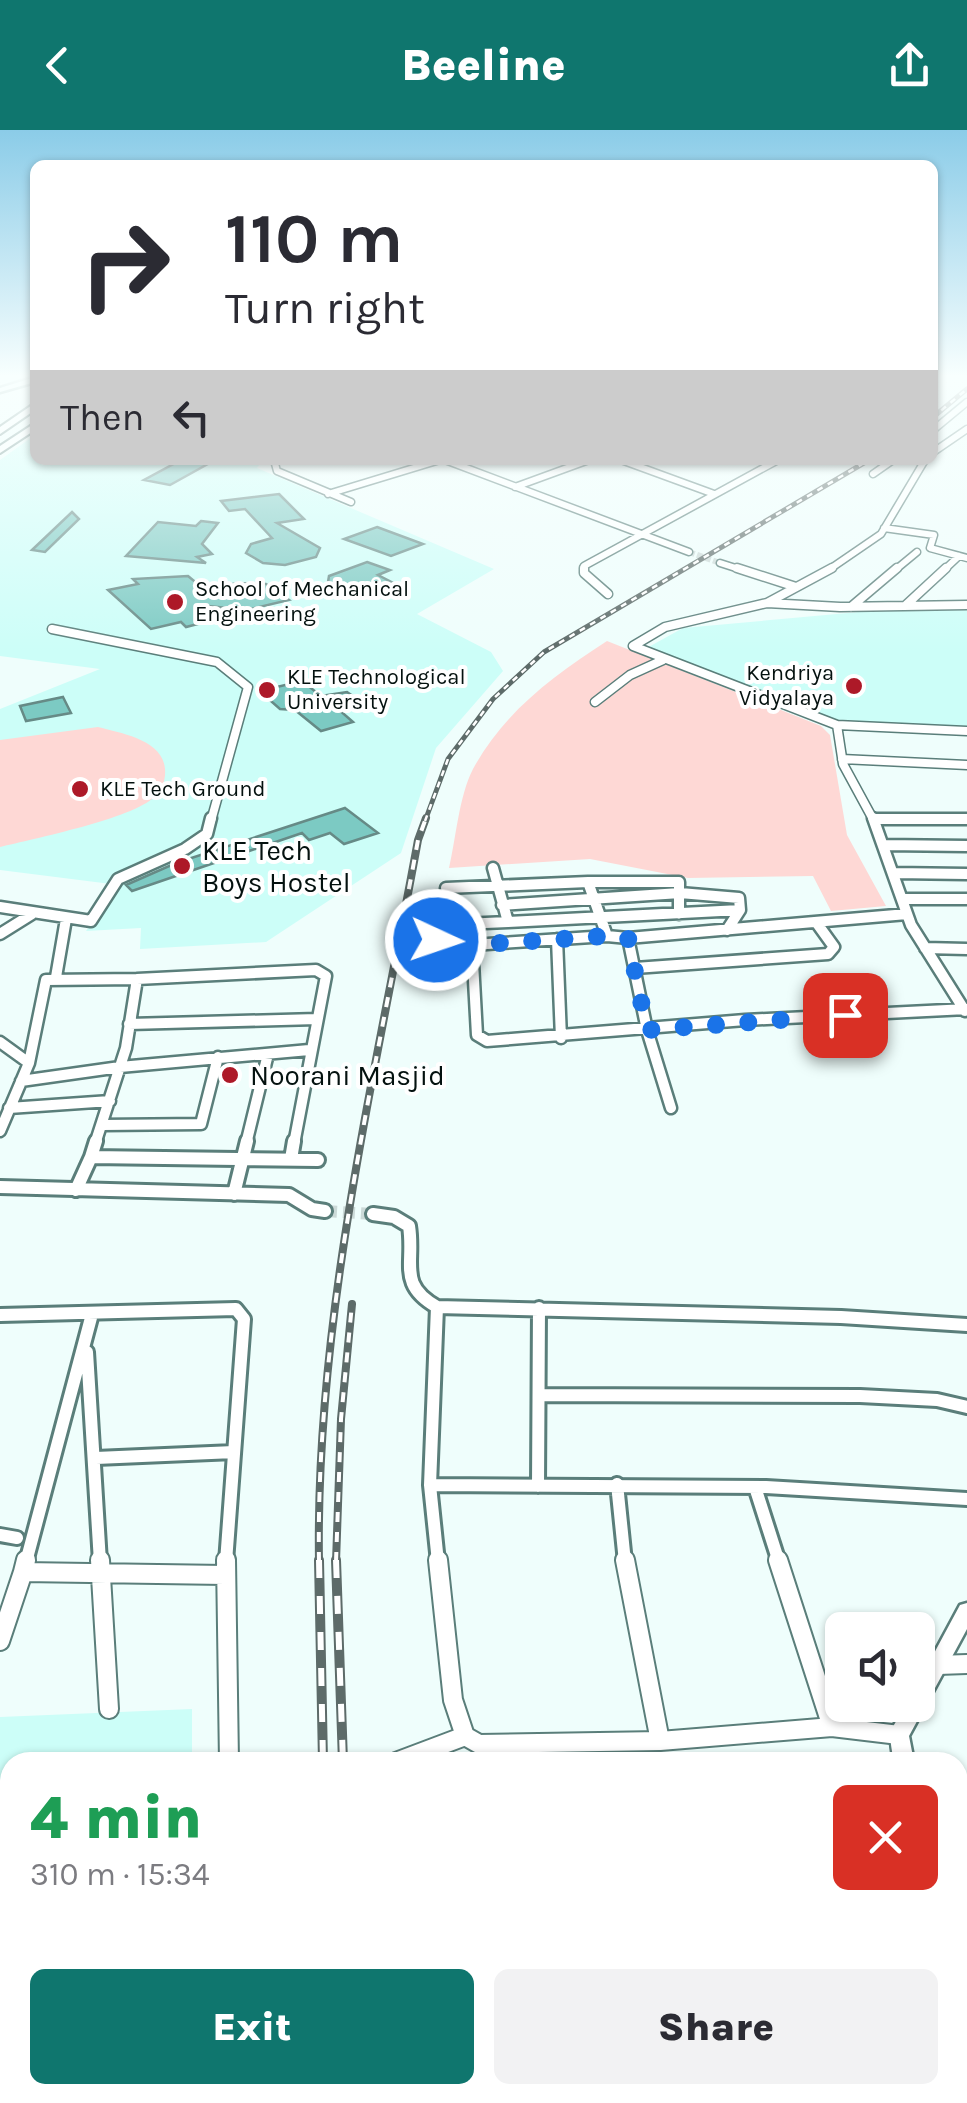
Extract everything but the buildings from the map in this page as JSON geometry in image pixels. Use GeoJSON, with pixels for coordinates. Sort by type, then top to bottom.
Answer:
{"type":"FeatureCollection","features":[{"type":"Feature","properties":{"kind":"street"},"geometry":{"type":"LineString","coordinates":[[276,469],[351,502]]}},
{"type":"Feature","properties":{"kind":"street"},"geometry":{"type":"LineString","coordinates":[[328,494],[412,469]]}},
{"type":"Feature","properties":{"kind":"street"},"geometry":{"type":"LineString","coordinates":[[466,469],[689,552]]}},
{"type":"Feature","properties":{"kind":"street"},"geometry":{"type":"LineString","coordinates":[[515,488],[565,469]]}},
{"type":"Feature","properties":{"kind":"street"},"geometry":{"type":"LineString","coordinates":[[646,469],[714,494]]}},
{"type":"Feature","properties":{"kind":"street"},"geometry":{"type":"LineString","coordinates":[[608,594],[583,568],[761,469]]}},
{"type":"Feature","properties":{"kind":"street"},"geometry":{"type":"LineString","coordinates":[[873,474],[880,469]]}},
{"type":"Feature","properties":{"kind":"street"},"geometry":{"type":"LineString","coordinates":[[920,469],[884,528],[834,567],[767,603],[665,627],[632,645],[837,725],[967,732]]}},
{"type":"Feature","properties":{"kind":"street"},"geometry":{"type":"LineString","coordinates":[[884,528],[934,535],[930,548],[963,557]]}},
{"type":"Feature","properties":{"kind":"street"},"geometry":{"type":"LineString","coordinates":[[852,607],[917,552]]}},
{"type":"Feature","properties":{"kind":"street"},"geometry":{"type":"LineString","coordinates":[[906,605],[963,557]]}},
{"type":"Feature","properties":{"kind":"street"},"geometry":{"type":"LineString","coordinates":[[720,563],[796,587]]}},
{"type":"Feature","properties":{"kind":"street"},"geometry":{"type":"LineString","coordinates":[[952,605],[967,591]]}},
{"type":"Feature","properties":{"kind":"street"},"geometry":{"type":"LineString","coordinates":[[767,603],[852,607],[967,604]]}},
{"type":"Feature","properties":{"kind":"street"},"geometry":{"type":"LineString","coordinates":[[0,907],[91,921],[118,879],[185,849],[207,834],[248,688],[217,662],[52,629]]}},
{"type":"Feature","properties":{"kind":"street"},"geometry":{"type":"LineString","coordinates":[[594,702],[630,675],[663,660]]}},
{"type":"Feature","properties":{"kind":"street"},"geometry":{"type":"LineString","coordinates":[[837,725],[842,759],[874,818],[907,914],[966,1011]]}},
{"type":"Feature","properties":{"kind":"street"},"geometry":{"type":"LineString","coordinates":[[842,759],[967,766]]}},
{"type":"Feature","properties":{"kind":"street"},"geometry":{"type":"LineString","coordinates":[[874,818],[967,819]]}},
{"type":"Feature","properties":{"kind":"street"},"geometry":{"type":"LineString","coordinates":[[884,845],[967,846]]}},
{"type":"Feature","properties":{"kind":"street"},"geometry":{"type":"LineString","coordinates":[[492,868],[508,922]]}},
{"type":"Feature","properties":{"kind":"street"},"geometry":{"type":"LineString","coordinates":[[894,873],[967,874]]}},
{"type":"Feature","properties":{"kind":"street"},"geometry":{"type":"LineString","coordinates":[[588,882],[606,936]]}},
{"type":"Feature","properties":{"kind":"street"},"geometry":{"type":"LineString","coordinates":[[446,888],[677,882],[682,884],[679,914]]}},
{"type":"Feature","properties":{"kind":"street"},"geometry":{"type":"LineString","coordinates":[[502,905],[680,893],[739,898],[740,910],[727,930]]}},
{"type":"Feature","properties":{"kind":"street"},"geometry":{"type":"LineString","coordinates":[[902,898],[967,900]]}},
{"type":"Feature","properties":{"kind":"street"},"geometry":{"type":"LineString","coordinates":[[740,910],[440,925],[434,929],[436,940],[457,946],[556,938],[628,938],[907,914]]}},
{"type":"Feature","properties":{"kind":"street"},"geometry":{"type":"LineString","coordinates":[[0,934],[32,914]]}},
{"type":"Feature","properties":{"kind":"street"},"geometry":{"type":"LineString","coordinates":[[56,977],[66,919]]}},
{"type":"Feature","properties":{"kind":"street"},"geometry":{"type":"LineString","coordinates":[[635,968],[828,954],[834,947],[816,922]]}},
{"type":"Feature","properties":{"kind":"street"},"geometry":{"type":"LineString","coordinates":[[556,938],[561,1038]]}},
{"type":"Feature","properties":{"kind":"street"},"geometry":{"type":"LineString","coordinates":[[628,938],[647,1030],[670,1108]]}},
{"type":"Feature","properties":{"kind":"street"},"geometry":{"type":"LineString","coordinates":[[472,944],[479,1038],[487,1041],[561,1038],[744,1020],[966,1011]]}},
{"type":"Feature","properties":{"kind":"street"},"geometry":{"type":"LineString","coordinates":[[925,948],[967,948]]}},
{"type":"Feature","properties":{"kind":"street"},"geometry":{"type":"LineString","coordinates":[[0,1130],[29,1063],[44,985],[56,977],[136,978],[316,970],[327,978],[291,1160]]}},
{"type":"Feature","properties":{"kind":"street"},"geometry":{"type":"LineString","coordinates":[[76,1190],[104,1125],[120,1067],[136,978]]}},
{"type":"Feature","properties":{"kind":"street"},"geometry":{"type":"LineString","coordinates":[[129,1024],[318,1020]]}},
{"type":"Feature","properties":{"kind":"street"},"geometry":{"type":"LineString","coordinates":[[0,1042],[29,1063]]}},
{"type":"Feature","properties":{"kind":"street"},"geometry":{"type":"LineString","coordinates":[[21,1081],[120,1067],[310,1050]]}},
{"type":"Feature","properties":{"kind":"street"},"geometry":{"type":"LineString","coordinates":[[234,1194],[268,1054]]}},
{"type":"Feature","properties":{"kind":"street"},"geometry":{"type":"LineString","coordinates":[[104,1125],[201,1124],[218,1057]]}},
{"type":"Feature","properties":{"kind":"street"},"geometry":{"type":"LineString","coordinates":[[10,1108],[110,1101]]}},
{"type":"Feature","properties":{"kind":"street"},"geometry":{"type":"LineString","coordinates":[[91,1158],[318,1160]]}},
{"type":"Feature","properties":{"kind":"street"},"geometry":{"type":"LineString","coordinates":[[0,1187],[289,1196],[312,1209],[326,1211]]}},
{"type":"Feature","properties":{"kind":"street"},"geometry":{"type":"LineString","coordinates":[[372,1214],[394,1217],[409,1226],[409,1281],[426,1302],[437,1307],[967,1325]]}},
{"type":"Feature","properties":{"kind":"street"},"geometry":{"type":"LineString","coordinates":[[437,1307],[430,1485],[453,1700],[465,1736],[480,1744],[506,1746],[660,1741],[832,1728],[899,1734]]}},
{"type":"Feature","properties":{"kind":"street"},"geometry":{"type":"LineString","coordinates":[[538,1486],[539,1308]]}},
{"type":"Feature","properties":{"kind":"street"},"geometry":{"type":"LineString","coordinates":[[0,1315],[236,1310],[244,1319],[225,1575],[229,1752]]}},
{"type":"Feature","properties":{"kind":"street"},"geometry":{"type":"LineString","coordinates":[[0,1641],[92,1314]]}},
{"type":"Feature","properties":{"kind":"street"},"geometry":{"type":"LineString","coordinates":[[86,1342],[110,1709]]}},
{"type":"Feature","properties":{"kind":"street"},"geometry":{"type":"LineString","coordinates":[[540,1395],[860,1396],[938,1400],[967,1406]]}},
{"type":"Feature","properties":{"kind":"street"},"geometry":{"type":"LineString","coordinates":[[96,1458],[234,1452]]}},
{"type":"Feature","properties":{"kind":"street"},"geometry":{"type":"LineString","coordinates":[[617,1484],[624,1564],[660,1741]]}},
{"type":"Feature","properties":{"kind":"street"},"geometry":{"type":"LineString","coordinates":[[430,1485],[756,1487],[886,1491],[967,1500]]}},
{"type":"Feature","properties":{"kind":"street"},"geometry":{"type":"LineString","coordinates":[[756,1487],[832,1728]]}},
{"type":"Feature","properties":{"kind":"street"},"geometry":{"type":"LineString","coordinates":[[0,1536],[17,1538]]}},
{"type":"Feature","properties":{"kind":"street"},"geometry":{"type":"LineString","coordinates":[[22,1572],[225,1575]]}},
{"type":"Feature","properties":{"kind":"street"},"geometry":{"type":"LineString","coordinates":[[935,1670],[967,1612]]}},
{"type":"Feature","properties":{"kind":"street"},"geometry":{"type":"LineString","coordinates":[[938,1665],[967,1664]]}},
{"type":"Feature","properties":{"kind":"street"},"geometry":{"type":"LineString","coordinates":[[902,1752],[899,1734],[906,1722]]}},
{"type":"Feature","properties":{"kind":"street"},"geometry":{"type":"LineString","coordinates":[[423,1752],[465,1736]]}},
{"type":"Feature","properties":{"kind":"shaded area","name":"KLE Technological University"},"geometry":{"type":"Polygon","coordinates":[[[0,469],[260,469],[494,569],[417,614],[491,652],[503,671],[436,748],[401,853],[266,942],[140,949],[141,928],[86,931],[119,885],[0,870],[0,709],[100,669],[0,656],[0,469]]]}},
{"type":"Feature","properties":{"kind":"shaded area","name":"Kendriya Vidyalaya"},"geometry":{"type":"Polygon","coordinates":[[[967,609],[967,729],[837,723],[645,649],[683,628],[870,611],[967,609]]]}},
{"type":"Feature","properties":{"kind":"shaded area"},"geometry":{"type":"Polygon","coordinates":[[[607,641],[821,726],[830,735],[847,835],[886,906],[831,911],[813,876],[688,878],[590,859],[449,868],[464,792],[485,749],[531,697],[607,641]]]}},
{"type":"Feature","properties":{"kind":"shaded area","name":"KLE Tech Ground"},"geometry":{"type":"Polygon","coordinates":[[[98,727],[139,739],[157,751],[165,773],[157,794],[126,813],[0,847],[0,740],[98,727]]]}},
{"type":"Feature","properties":{"kind":"shaded area"},"geometry":{"type":"Polygon","coordinates":[[[192,1709],[192,1752],[0,1752],[0,1717],[192,1709]]]}},
{"type":"Feature","properties":{"kind":"tunnel"},"geometry":{"type":"LineString","coordinates":[[689,552],[720,563]]}},
{"type":"Feature","properties":{"kind":"tunnel"},"geometry":{"type":"LineString","coordinates":[[325,1211],[373,1214]]}},
{"type":"Feature","properties":{"kind":"railway"},"geometry":{"type":"LineString","coordinates":[[425,821],[448,759],[493,699],[544,652],[854,469]]}},
{"type":"Feature","properties":{"kind":"railway"},"geometry":{"type":"LineString","coordinates":[[319,1561],[320,1471],[337,1290],[367,1109],[418,840],[426,818]]}},
{"type":"Feature","properties":{"kind":"railway"},"geometry":{"type":"LineString","coordinates":[[336,1561],[341,1419],[352,1304]]}},
{"type":"Feature","properties":{"kind":"railway"},"geometry":{"type":"LineString","coordinates":[[319,1561],[323,1752]]}},
{"type":"Feature","properties":{"kind":"railway"},"geometry":{"type":"LineString","coordinates":[[336,1561],[343,1752]]}},
{"type":"Feature","properties":{"kind":"place","name":"School of Mechanical Engineering"},"geometry":{"type":"Point","coordinates":[175,602]}},
{"type":"Feature","properties":{"kind":"place","name":"Kendriya Vidyalaya"},"geometry":{"type":"Point","coordinates":[854,686]}},
{"type":"Feature","properties":{"kind":"place","name":"KLE Technological University"},"geometry":{"type":"Point","coordinates":[267,690]}},
{"type":"Feature","properties":{"kind":"place","name":"KLE Tech Ground"},"geometry":{"type":"Point","coordinates":[80,789]}},
{"type":"Feature","properties":{"kind":"place","name":"KLE Tech Boys Hostel"},"geometry":{"type":"Point","coordinates":[182,866]}},
{"type":"Feature","properties":{"kind":"place","name":"Noorani Masjid"},"geometry":{"type":"Point","coordinates":[230,1075]}},
{"type":"Feature","properties":{"kind":"route"},"geometry":{"type":"LineString","coordinates":[[436,940],[457,946],[606,936],[628,938],[647,1030],[845,1015]]}}]}
